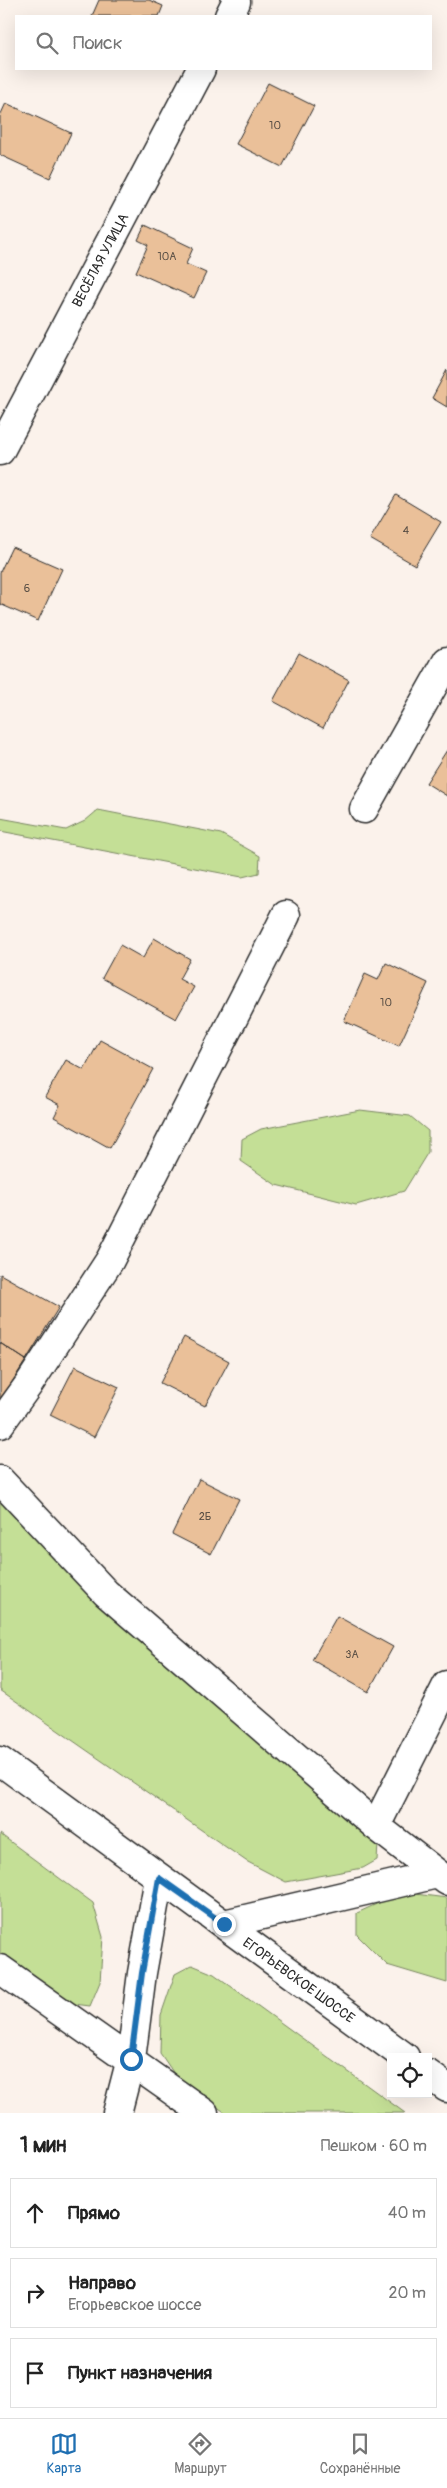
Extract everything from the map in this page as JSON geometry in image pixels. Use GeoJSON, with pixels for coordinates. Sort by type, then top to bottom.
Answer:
{"type":"FeatureCollection","features":[{"type":"Feature","properties":{"kind":"street","name":"ВЕСЁЛАЯ УЛИЦА"},"geometry":{"type":"LineString","coordinates":[[0,451],[200,70]]}},
{"type":"Feature","properties":{"kind":"street"},"geometry":{"type":"LineString","coordinates":[[364,809],[447,661]]}},
{"type":"Feature","properties":{"kind":"street"},"geometry":{"type":"LineString","coordinates":[[0,1424],[29,1384],[110,1260],[286,915]]}},
{"type":"Feature","properties":{"kind":"street"},"geometry":{"type":"LineString","coordinates":[[0,1480],[106,1593],[376,1826],[442,1878]]}},
{"type":"Feature","properties":{"kind":"street"},"geometry":{"type":"LineString","coordinates":[[376,1826],[447,1685]]}},
{"type":"Feature","properties":{"kind":"street","name":"ЕГОРЬЕВСКОЕ ШОССЕ"},"geometry":{"type":"LineString","coordinates":[[0,1762],[399,2053]]}},
{"type":"Feature","properties":{"kind":"street"},"geometry":{"type":"LineString","coordinates":[[116,2113],[131,2059],[142,1973],[159,1878]]}},
{"type":"Feature","properties":{"kind":"street"},"geometry":{"type":"LineString","coordinates":[[224,1924],[442,1878]]}},
{"type":"Feature","properties":{"kind":"street"},"geometry":{"type":"LineString","coordinates":[[0,1969],[131,2059],[204,2113]]}},
{"type":"Feature","properties":{"kind":"street"},"geometry":{"type":"LineString","coordinates":[[432,2077],[447,2088]]}},
{"type":"Feature","properties":{"kind":"green space"},"geometry":{"type":"Polygon","coordinates":[[[98,810],[221,834],[260,856],[259,873],[242,877],[0,831],[0,818],[66,830],[85,821],[98,810]]]}},
{"type":"Feature","properties":{"kind":"green space"},"geometry":{"type":"Polygon","coordinates":[[[360,1110],[410,1116],[428,1131],[428,1152],[404,1191],[356,1205],[276,1185],[241,1161],[242,1139],[261,1129],[360,1110]]]}},
{"type":"Feature","properties":{"kind":"green space"},"geometry":{"type":"Polygon","coordinates":[[[0,1498],[88,1595],[378,1844],[377,1860],[363,1868],[286,1882],[246,1861],[0,1690],[0,1498]]]}},
{"type":"Feature","properties":{"kind":"green space"},"geometry":{"type":"Polygon","coordinates":[[[0,1834],[93,1903],[103,1937],[100,1982],[90,2006],[66,2003],[0,1960],[0,1834]]]}},
{"type":"Feature","properties":{"kind":"green space"},"geometry":{"type":"Polygon","coordinates":[[[415,1894],[447,1898],[447,1983],[387,1965],[357,1935],[357,1913],[383,1901],[415,1894]]]}},
{"type":"Feature","properties":{"kind":"green space"},"geometry":{"type":"Polygon","coordinates":[[[192,1965],[214,1974],[405,2113],[226,2113],[179,2081],[160,2053],[161,2015],[175,1974],[192,1965]]]}},
{"type":"Feature","properties":{"kind":"building"},"geometry":{"type":"Polygon","coordinates":[[[99,0],[149,0],[163,6],[159,15],[92,15],[99,0]]]}},
{"type":"Feature","properties":{"kind":"building"},"geometry":{"type":"Polygon","coordinates":[[[268,83],[314,106],[282,167],[236,144],[268,83]]]}},
{"type":"Feature","properties":{"kind":"building"},"geometry":{"type":"Polygon","coordinates":[[[6,103],[71,133],[50,178],[0,155],[0,116],[6,103]]]}},
{"type":"Feature","properties":{"kind":"building"},"geometry":{"type":"Polygon","coordinates":[[[145,225],[193,248],[186,264],[206,273],[194,298],[136,272],[148,245],[138,240],[145,225]]]}},
{"type":"Feature","properties":{"kind":"building"},"geometry":{"type":"Polygon","coordinates":[[[447,370],[447,407],[432,398],[447,370]]]}},
{"type":"Feature","properties":{"kind":"building"},"geometry":{"type":"Polygon","coordinates":[[[396,495],[441,522],[415,565],[370,539],[396,495]]]}},
{"type":"Feature","properties":{"kind":"building"},"geometry":{"type":"Polygon","coordinates":[[[12,547],[62,569],[38,621],[0,604],[0,572],[12,547]]]}},
{"type":"Feature","properties":{"kind":"building"},"geometry":{"type":"Polygon","coordinates":[[[299,653],[349,680],[323,728],[273,701],[299,653]]]}},
{"type":"Feature","properties":{"kind":"building"},"geometry":{"type":"Polygon","coordinates":[[[447,750],[447,796],[426,783],[447,750]]]}},
{"type":"Feature","properties":{"kind":"building"},"geometry":{"type":"Polygon","coordinates":[[[154,938],[190,959],[179,979],[194,987],[176,1019],[102,978],[120,945],[143,958],[154,938]]]}},
{"type":"Feature","properties":{"kind":"building"},"geometry":{"type":"Polygon","coordinates":[[[386,963],[428,983],[399,1046],[344,1021],[365,974],[378,980],[386,963]]]}},
{"type":"Feature","properties":{"kind":"building"},"geometry":{"type":"Polygon","coordinates":[[[100,1040],[153,1069],[110,1148],[54,1117],[60,1105],[45,1097],[66,1060],[84,1070],[100,1040]]]}},
{"type":"Feature","properties":{"kind":"building"},"geometry":{"type":"Polygon","coordinates":[[[0,1274],[59,1307],[26,1360],[0,1343],[0,1274]]]}},
{"type":"Feature","properties":{"kind":"building"},"geometry":{"type":"Polygon","coordinates":[[[184,1337],[229,1361],[205,1406],[160,1383],[184,1337]]]}},
{"type":"Feature","properties":{"kind":"building"},"geometry":{"type":"Polygon","coordinates":[[[0,1343],[26,1360],[0,1401],[0,1343]]]}},
{"type":"Feature","properties":{"kind":"building"},"geometry":{"type":"Polygon","coordinates":[[[75,1366],[119,1387],[94,1437],[50,1415],[75,1366]]]}},
{"type":"Feature","properties":{"kind":"building"},"geometry":{"type":"Polygon","coordinates":[[[199,1479],[239,1499],[211,1554],[172,1534],[199,1479]]]}},
{"type":"Feature","properties":{"kind":"building"},"geometry":{"type":"Polygon","coordinates":[[[337,1616],[393,1647],[368,1692],[312,1660],[337,1616]]]}},
{"type":"Feature","properties":{"kind":"route"},"geometry":{"type":"LineString","coordinates":[[131,2059],[142,1973],[159,1878],[224,1924]]}}]}
